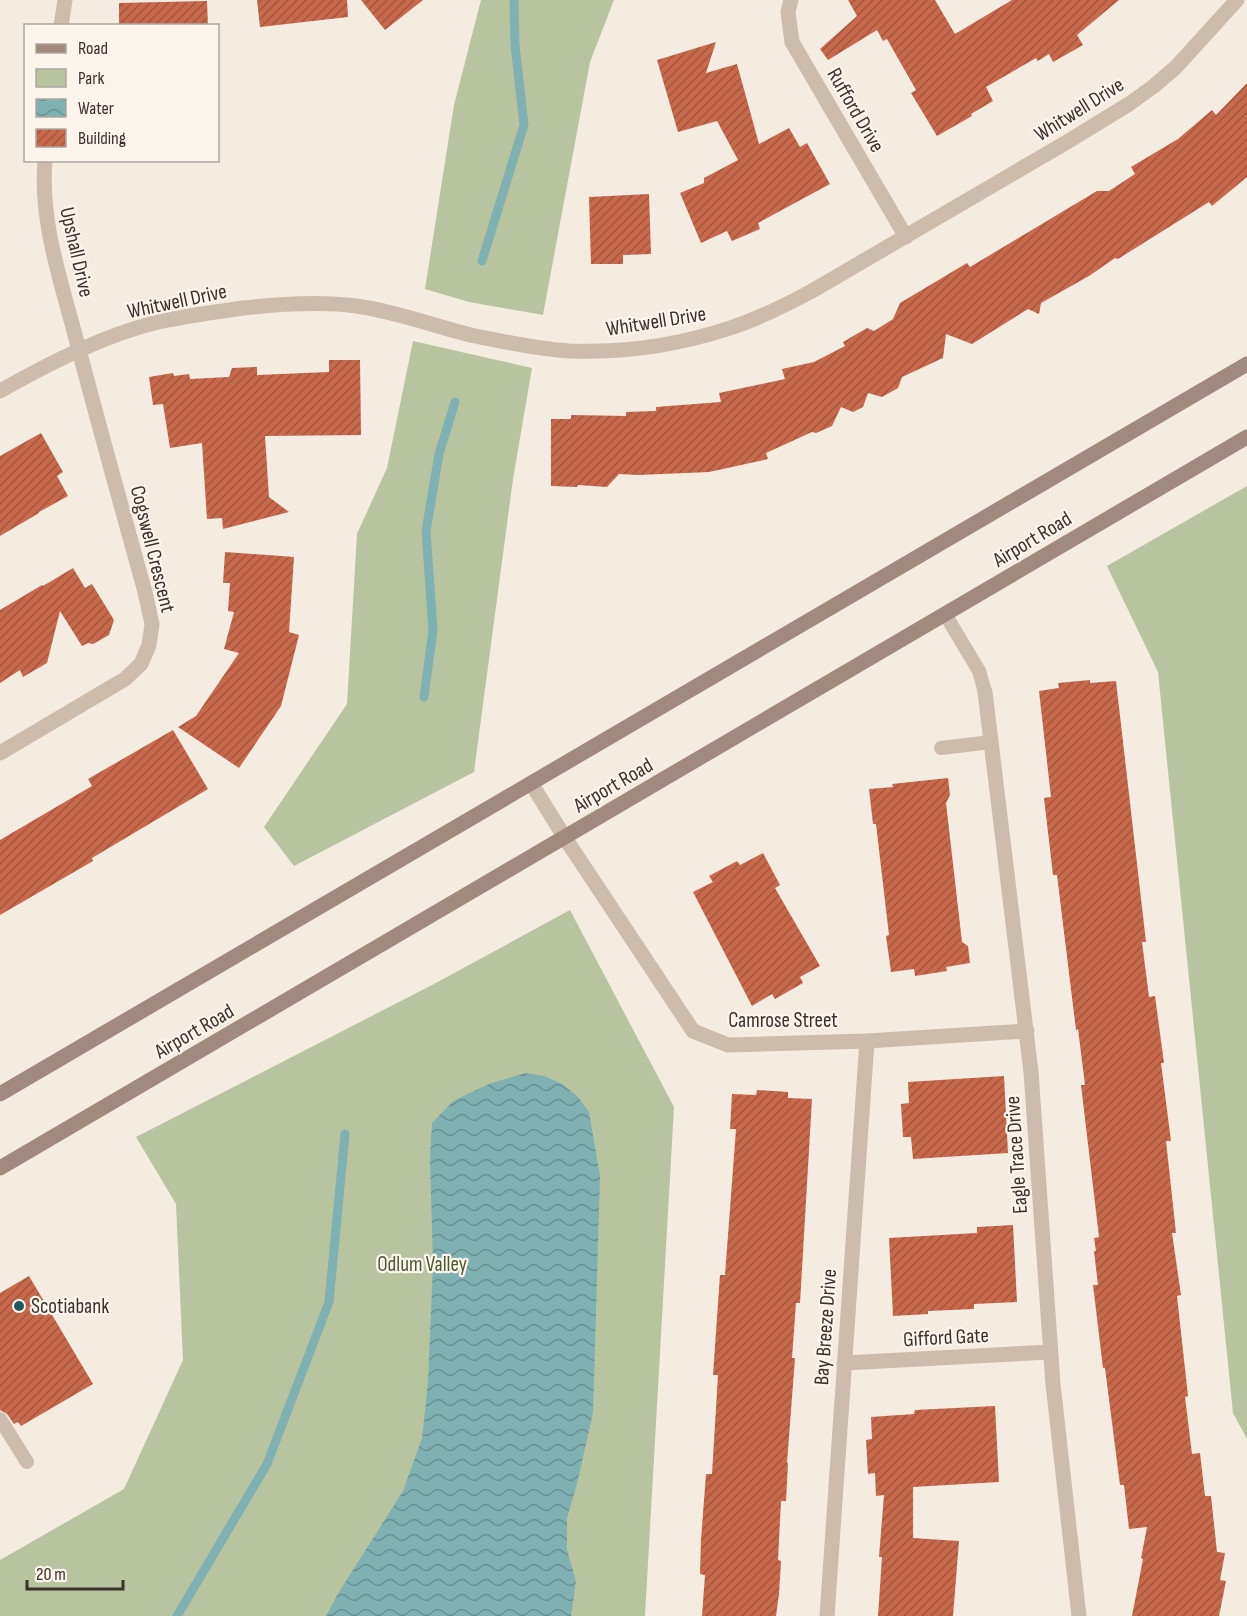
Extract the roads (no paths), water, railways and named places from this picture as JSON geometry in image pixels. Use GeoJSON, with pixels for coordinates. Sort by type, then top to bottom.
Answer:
{"type":"FeatureCollection","features":[{"type":"Feature","properties":{"kind":"main road","name":"Airport Road"},"geometry":{"type":"LineString","coordinates":[[0,1094],[1247,364]]}},
{"type":"Feature","properties":{"kind":"main road","name":"Airport Road"},"geometry":{"type":"LineString","coordinates":[[0,1168],[1247,437]]}},
{"type":"Feature","properties":{"kind":"street"},"geometry":{"type":"LineString","coordinates":[[62,24],[65,0]]}},
{"type":"Feature","properties":{"kind":"street","name":"Rufford Drive"},"geometry":{"type":"LineString","coordinates":[[791,0],[788,12],[792,42],[906,237]]}},
{"type":"Feature","properties":{"kind":"street","name":"Whitwell Drive"},"geometry":{"type":"LineString","coordinates":[[0,391],[39,369],[79,351],[157,322],[216,311],[268,305],[311,303],[357,306],[476,336],[555,349],[598,351],[655,346],[731,328],[804,295],[1129,104],[1176,67],[1238,0]]}},
{"type":"Feature","properties":{"kind":"street","name":"Upshall Drive"},"geometry":{"type":"LineString","coordinates":[[45,162],[44,204],[49,233],[79,351]]}},
{"type":"Feature","properties":{"kind":"street","name":"Cogswell Crescent"},"geometry":{"type":"LineString","coordinates":[[0,753],[125,679],[141,664],[149,645],[152,624],[145,592],[79,351]]}},
{"type":"Feature","properties":{"kind":"street","name":"Eagle Trace Drive"},"geometry":{"type":"LineString","coordinates":[[985,692],[1027,1031],[1035,1111],[1050,1353],[1079,1616]]}},
{"type":"Feature","properties":{"kind":"street","name":"Camrose Street"},"geometry":{"type":"LineString","coordinates":[[531,783],[693,1031],[728,1045],[867,1041],[1027,1031]]}},
{"type":"Feature","properties":{"kind":"street","name":"Bay Breeze Drive"},"geometry":{"type":"LineString","coordinates":[[827,1616],[867,1041]]}},
{"type":"Feature","properties":{"kind":"street","name":"Gifford Gate"},"geometry":{"type":"LineString","coordinates":[[843,1363],[1050,1353]]}},
{"type":"Feature","properties":{"kind":"lane"},"geometry":{"type":"LineString","coordinates":[[945,614],[979,671],[985,692]]}},
{"type":"Feature","properties":{"kind":"lane"},"geometry":{"type":"LineString","coordinates":[[941,748],[991,742]]}},
{"type":"Feature","properties":{"kind":"lane"},"geometry":{"type":"LineString","coordinates":[[0,1419],[27,1462]]}},
{"type":"Feature","properties":{"kind":"water"},"geometry":{"type":"Polygon","coordinates":[[[525,1073],[544,1076],[562,1084],[577,1096],[589,1112],[600,1176],[593,1413],[567,1518],[567,1550],[576,1581],[571,1616],[326,1616],[403,1491],[422,1438],[428,1382],[433,1265],[430,1157],[432,1123],[453,1101],[489,1084],[525,1073]]]}},
{"type":"Feature","properties":{"kind":"waterway"},"geometry":{"type":"LineString","coordinates":[[482,261],[524,125],[515,45],[514,0]]}},
{"type":"Feature","properties":{"kind":"waterway"},"geometry":{"type":"LineString","coordinates":[[424,697],[433,630],[426,531],[439,454],[455,402]]}},
{"type":"Feature","properties":{"kind":"waterway"},"geometry":{"type":"LineString","coordinates":[[177,1616],[267,1464],[329,1302],[345,1134]]}},
{"type":"Feature","properties":{"kind":"place","name":"Scotiabank"},"geometry":{"type":"Point","coordinates":[19,1306]}},
{"type":"Feature","properties":{"kind":"park label","name":"Odlum Valley"},"geometry":{"type":"Point","coordinates":[422,1264]}}]}
